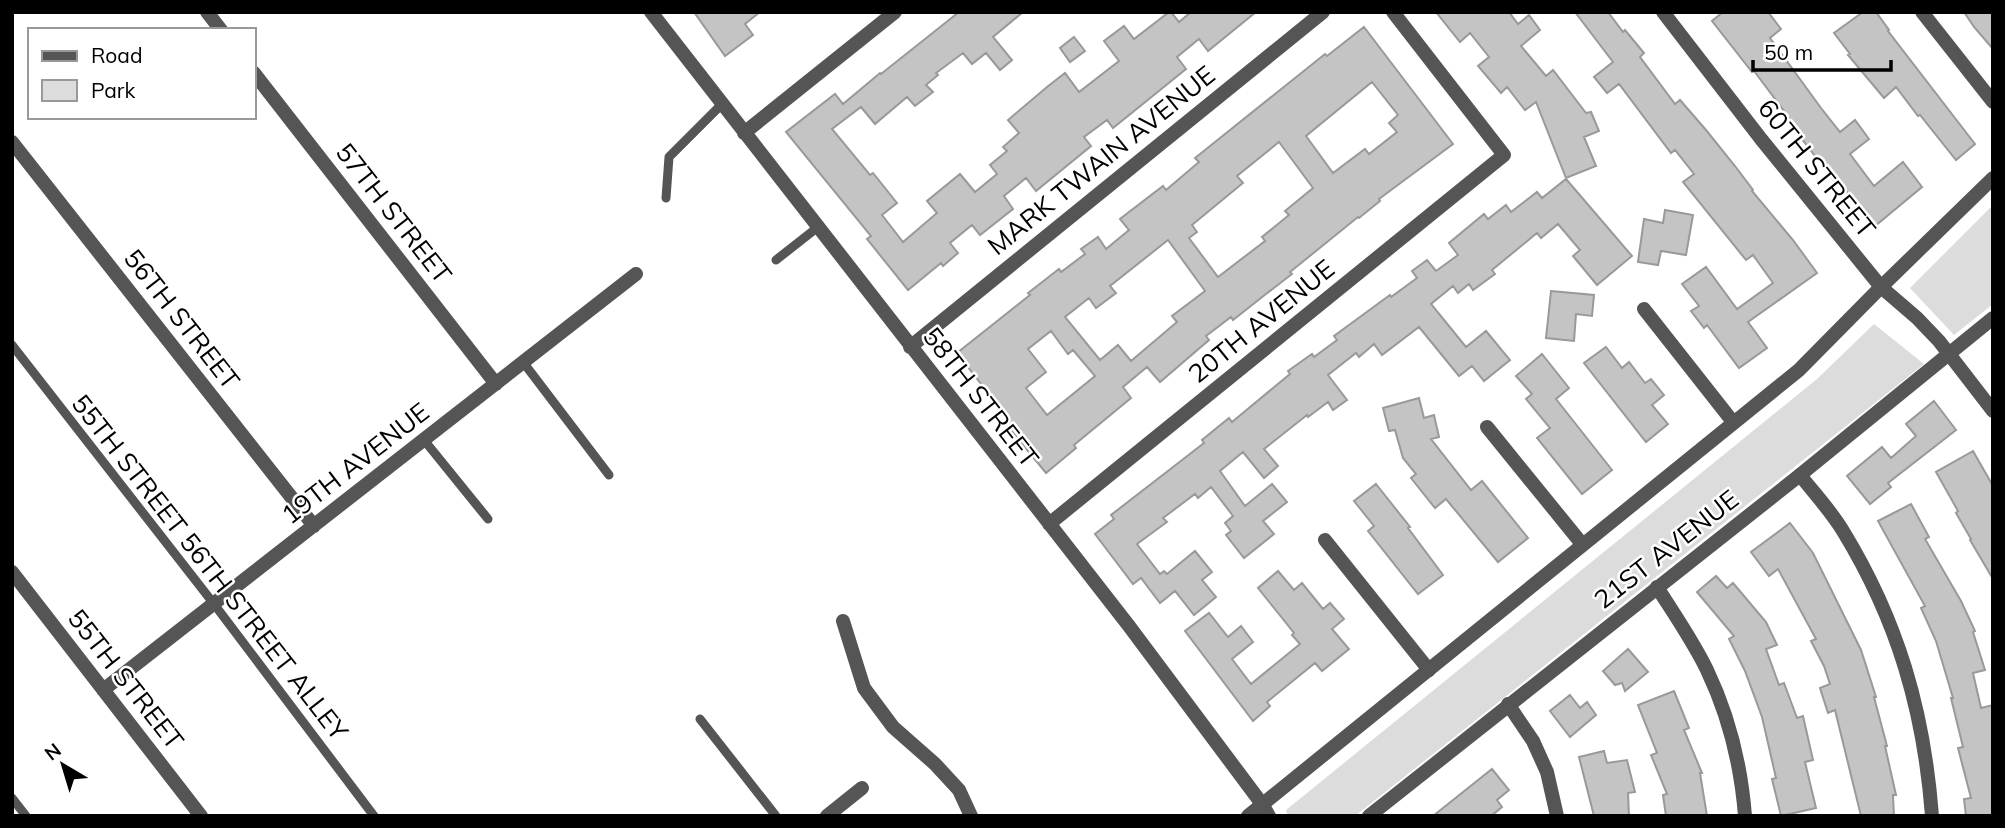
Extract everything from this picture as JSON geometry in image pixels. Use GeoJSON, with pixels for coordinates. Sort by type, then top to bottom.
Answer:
{"type":"FeatureCollection","features":[{"type":"Feature","properties":{"kind":"street"},"geometry":{"type":"LineString","coordinates":[[207,12],[219,28]]}},
{"type":"Feature","properties":{"kind":"street","name":"58TH STREET"},"geometry":{"type":"LineString","coordinates":[[651,12],[1138,637],[1265,810]]}},
{"type":"Feature","properties":{"kind":"street"},"geometry":{"type":"LineString","coordinates":[[744,133],[895,12]]}},
{"type":"Feature","properties":{"kind":"street","name":"MARK TWAIN AVENUE"},"geometry":{"type":"LineString","coordinates":[[911,347],[1323,12]]}},
{"type":"Feature","properties":{"kind":"street","name":"20TH AVENUE"},"geometry":{"type":"LineString","coordinates":[[1049,524],[1504,155],[1393,12]]}},
{"type":"Feature","properties":{"kind":"street","name":"60TH STREET"},"geometry":{"type":"LineString","coordinates":[[1663,12],[1881,287],[1917,318],[1950,354],[1993,411]]}},
{"type":"Feature","properties":{"kind":"street"},"geometry":{"type":"LineString","coordinates":[[1922,12],[1993,102]]}},
{"type":"Feature","properties":{"kind":"street","name":"57TH STREET"},"geometry":{"type":"LineString","coordinates":[[256,75],[496,384]]}},
{"type":"Feature","properties":{"kind":"street","name":"56TH STREET"},"geometry":{"type":"LineString","coordinates":[[12,142],[314,526]]}},
{"type":"Feature","properties":{"kind":"street","name":"21ST AVENUE"},"geometry":{"type":"LineString","coordinates":[[1248,816],[1265,810],[1429,670],[1799,370],[1993,178]]}},
{"type":"Feature","properties":{"kind":"street","name":"19TH AVENUE"},"geometry":{"type":"LineString","coordinates":[[103,690],[636,274]]}},
{"type":"Feature","properties":{"kind":"street"},"geometry":{"type":"LineString","coordinates":[[1644,310],[1732,422]]}},
{"type":"Feature","properties":{"kind":"street","name":"21ST AVENUE"},"geometry":{"type":"LineString","coordinates":[[1369,816],[1800,475],[1993,318]]}},
{"type":"Feature","properties":{"kind":"street"},"geometry":{"type":"LineString","coordinates":[[1488,427],[1582,544]]}},
{"type":"Feature","properties":{"kind":"street"},"geometry":{"type":"LineString","coordinates":[[1800,475],[1841,528],[1867,573],[1893,629],[1922,728],[1932,816]]}},
{"type":"Feature","properties":{"kind":"street"},"geometry":{"type":"LineString","coordinates":[[1325,540],[1429,670]]}},
{"type":"Feature","properties":{"kind":"street","name":"55TH STREET"},"geometry":{"type":"LineString","coordinates":[[12,572],[201,816]]}},
{"type":"Feature","properties":{"kind":"street"},"geometry":{"type":"LineString","coordinates":[[1657,587],[1690,638],[1720,701],[1735,748],[1745,816]]}},
{"type":"Feature","properties":{"kind":"street"},"geometry":{"type":"LineString","coordinates":[[843,621],[864,688],[893,727],[935,764],[959,790],[971,816]]}},
{"type":"Feature","properties":{"kind":"street"},"geometry":{"type":"LineString","coordinates":[[1508,704],[1534,741],[1547,772],[1557,816]]}},
{"type":"Feature","properties":{"kind":"street"},"geometry":{"type":"LineString","coordinates":[[827,816],[862,788]]}},
{"type":"Feature","properties":{"kind":"lane"},"geometry":{"type":"LineString","coordinates":[[666,198],[670,157],[722,103]]}},
{"type":"Feature","properties":{"kind":"lane"},"geometry":{"type":"LineString","coordinates":[[776,260],[818,227]]}},
{"type":"Feature","properties":{"kind":"lane","name":"55TH STREET 56TH STREET ALLEY"},"geometry":{"type":"LineString","coordinates":[[12,345],[214,604],[374,816]]}},
{"type":"Feature","properties":{"kind":"lane"},"geometry":{"type":"LineString","coordinates":[[523,362],[610,475]]}},
{"type":"Feature","properties":{"kind":"lane"},"geometry":{"type":"LineString","coordinates":[[424,440],[488,519]]}},
{"type":"Feature","properties":{"kind":"lane"},"geometry":{"type":"LineString","coordinates":[[700,719],[776,816]]}},
{"type":"Feature","properties":{"kind":"lane"},"geometry":{"type":"LineString","coordinates":[[12,798],[26,816]]}},
{"type":"Feature","properties":{"kind":"green space"},"geometry":{"type":"Polygon","coordinates":[[[1993,205],[1993,304],[1954,335],[1910,288],[1993,205]]]}},
{"type":"Feature","properties":{"kind":"green space"},"geometry":{"type":"Polygon","coordinates":[[[1874,324],[1924,364],[1355,816],[1288,816],[1286,810],[1817,379],[1874,324]]]}},
{"type":"Feature","properties":{"kind":"building"},"geometry":{"type":"Polygon","coordinates":[[[694,12],[760,12],[745,24],[753,35],[725,56],[694,12]]]}},
{"type":"Feature","properties":{"kind":"building"},"geometry":{"type":"Polygon","coordinates":[[[959,12],[1023,12],[993,37],[1012,60],[1000,70],[986,53],[972,64],[963,53],[936,73],[938,75],[926,85],[933,92],[915,106],[907,97],[875,124],[861,107],[832,129],[897,203],[882,215],[903,242],[937,213],[927,201],[960,174],[975,192],[997,174],[990,165],[1007,151],[1003,147],[1019,133],[1008,120],[1047,87],[1065,73],[1079,92],[1119,61],[1104,41],[1124,26],[1134,39],[1169,12],[1179,22],[1191,12],[1256,12],[1208,51],[1199,39],[1177,57],[1186,69],[1113,128],[1107,120],[1084,137],[1091,146],[1036,191],[1026,178],[1004,196],[1013,209],[980,235],[972,225],[950,243],[958,253],[908,290],[867,239],[871,236],[786,132],[835,94],[843,104],[959,12]]]}},
{"type":"Feature","properties":{"kind":"building"},"geometry":{"type":"Polygon","coordinates":[[[1436,12],[1509,12],[1518,24],[1529,15],[1540,30],[1521,46],[1546,76],[1553,70],[1586,113],[1591,112],[1599,131],[1584,137],[1596,166],[1566,178],[1536,102],[1525,110],[1507,87],[1501,93],[1478,66],[1489,57],[1470,33],[1460,42],[1436,12]]]}},
{"type":"Feature","properties":{"kind":"building"},"geometry":{"type":"Polygon","coordinates":[[[1575,12],[1608,12],[1623,32],[1625,30],[1644,53],[1640,57],[1675,104],[1680,100],[1706,130],[1817,273],[1748,322],[1767,348],[1739,368],[1707,325],[1704,328],[1691,311],[1699,306],[1682,284],[1706,267],[1737,309],[1773,283],[1753,255],[1746,260],[1683,182],[1694,174],[1675,150],[1671,153],[1619,84],[1607,93],[1594,77],[1613,62],[1575,12]]]}},
{"type":"Feature","properties":{"kind":"building"},"geometry":{"type":"Polygon","coordinates":[[[1723,12],[1768,12],[1781,29],[1770,38],[1840,132],[1855,120],[1869,139],[1850,154],[1874,186],[1903,162],[1922,187],[1875,226],[1838,181],[1836,183],[1754,71],[1752,72],[1712,21],[1723,12]]]}},
{"type":"Feature","properties":{"kind":"building"},"geometry":{"type":"Polygon","coordinates":[[[1863,12],[1876,12],[1975,144],[1956,160],[1896,87],[1884,98],[1848,55],[1850,54],[1834,33],[1863,12]]]}},
{"type":"Feature","properties":{"kind":"building"},"geometry":{"type":"Polygon","coordinates":[[[1964,12],[1993,12],[1993,49],[1974,27],[1964,12]]]}},
{"type":"Feature","properties":{"kind":"building"},"geometry":{"type":"Polygon","coordinates":[[[1364,27],[1453,144],[1379,199],[1380,201],[1290,272],[1292,274],[1233,320],[1231,317],[1206,336],[1209,340],[1160,382],[1147,367],[1123,387],[1131,398],[1074,445],[1076,448],[1046,473],[1005,423],[1009,420],[957,353],[1059,269],[1061,272],[1085,254],[1081,249],[1098,237],[1106,249],[1129,230],[1120,219],[1163,186],[1166,190],[1199,162],[1195,158],[1325,54],[1327,56],[1364,27]],[[1372,82],[1306,136],[1333,173],[1365,149],[1369,154],[1397,132],[1389,123],[1398,115],[1372,82]],[[1279,142],[1237,176],[1243,183],[1192,225],[1197,232],[1189,238],[1218,277],[1265,241],[1262,237],[1289,215],[1285,211],[1313,188],[1279,142]],[[1168,240],[1110,286],[1116,293],[1096,308],[1089,298],[1065,317],[1100,360],[1118,345],[1131,361],[1177,322],[1172,316],[1205,291],[1168,240]],[[1051,331],[1028,349],[1046,372],[1026,388],[1047,415],[1095,376],[1073,350],[1068,354],[1051,331]]]}},
{"type":"Feature","properties":{"kind":"building"},"geometry":{"type":"Polygon","coordinates":[[[1074,37],[1085,51],[1070,62],[1060,48],[1074,37]]]}},
{"type":"Feature","properties":{"kind":"building"},"geometry":{"type":"Polygon","coordinates":[[[1566,179],[1632,256],[1597,285],[1573,256],[1580,250],[1558,224],[1541,238],[1537,233],[1492,270],[1495,274],[1473,290],[1469,284],[1458,293],[1453,286],[1431,304],[1466,347],[1486,331],[1510,360],[1484,381],[1472,366],[1459,376],[1419,327],[1382,355],[1374,344],[1359,357],[1356,353],[1328,375],[1347,400],[1333,410],[1328,402],[1264,449],[1278,466],[1264,478],[1243,452],[1220,471],[1245,506],[1272,484],[1287,502],[1263,521],[1274,534],[1244,558],[1226,535],[1231,531],[1225,523],[1233,516],[1211,487],[1198,498],[1195,494],[1163,518],[1167,522],[1137,544],[1160,574],[1164,571],[1167,574],[1195,551],[1212,572],[1202,580],[1216,597],[1194,615],[1175,591],[1160,603],[1141,578],[1133,584],[1095,534],[1114,519],[1111,515],[1204,443],[1202,440],[1229,418],[1232,422],[1290,374],[1288,371],[1312,354],[1314,357],[1337,340],[1334,336],[1417,278],[1412,271],[1427,260],[1436,271],[1458,255],[1449,243],[1484,214],[1488,219],[1506,205],[1511,212],[1537,192],[1542,198],[1566,179]]]}},
{"type":"Feature","properties":{"kind":"building"},"geometry":{"type":"Polygon","coordinates":[[[1665,210],[1693,215],[1686,255],[1661,251],[1658,265],[1638,262],[1644,219],[1663,223],[1665,210]]]}},
{"type":"Feature","properties":{"kind":"building"},"geometry":{"type":"Polygon","coordinates":[[[1551,291],[1594,295],[1592,316],[1576,314],[1574,341],[1546,338],[1551,291]]]}},
{"type":"Feature","properties":{"kind":"building"},"geometry":{"type":"Polygon","coordinates":[[[1606,347],[1622,368],[1629,362],[1645,383],[1651,379],[1664,395],[1652,405],[1668,424],[1646,442],[1584,363],[1606,347]]]}},
{"type":"Feature","properties":{"kind":"building"},"geometry":{"type":"Polygon","coordinates":[[[1542,354],[1569,388],[1556,399],[1612,470],[1582,494],[1537,438],[1550,428],[1526,399],[1532,394],[1516,376],[1542,354]]]}},
{"type":"Feature","properties":{"kind":"building"},"geometry":{"type":"Polygon","coordinates":[[[1419,398],[1424,418],[1434,415],[1439,437],[1431,439],[1471,490],[1482,481],[1528,538],[1498,562],[1446,499],[1435,508],[1411,478],[1416,474],[1403,458],[1395,430],[1389,431],[1383,408],[1419,398]]]}},
{"type":"Feature","properties":{"kind":"building"},"geometry":{"type":"Polygon","coordinates":[[[1934,401],[1956,430],[1888,483],[1891,487],[1870,504],[1847,476],[1882,447],[1891,458],[1916,436],[1906,424],[1934,401]]]}},
{"type":"Feature","properties":{"kind":"building"},"geometry":{"type":"Polygon","coordinates":[[[1973,451],[1993,486],[1993,579],[1936,472],[1973,451]]]}},
{"type":"Feature","properties":{"kind":"building"},"geometry":{"type":"Polygon","coordinates":[[[1376,484],[1443,575],[1418,594],[1368,531],[1374,526],[1354,501],[1376,484]]]}},
{"type":"Feature","properties":{"kind":"building"},"geometry":{"type":"Polygon","coordinates":[[[1911,504],[1929,537],[1925,539],[1975,631],[1973,632],[1985,670],[1973,673],[1981,708],[1993,705],[1993,816],[1966,816],[1964,799],[1971,798],[1958,748],[1963,747],[1953,698],[1936,641],[1921,608],[1925,606],[1878,521],[1911,504]]]}},
{"type":"Feature","properties":{"kind":"building"},"geometry":{"type":"Polygon","coordinates":[[[1790,523],[1813,553],[1861,650],[1876,697],[1887,746],[1896,795],[1893,795],[1894,816],[1861,816],[1835,710],[1828,713],[1820,688],[1830,684],[1811,641],[1816,639],[1778,569],[1769,576],[1751,552],[1790,523]]]}},
{"type":"Feature","properties":{"kind":"building"},"geometry":{"type":"Polygon","coordinates":[[[1278,571],[1294,590],[1302,583],[1323,609],[1330,603],[1344,619],[1332,629],[1349,649],[1322,671],[1315,663],[1267,702],[1270,706],[1253,721],[1185,631],[1209,613],[1228,637],[1241,626],[1253,642],[1232,659],[1251,684],[1300,644],[1258,588],[1278,571]]]}},
{"type":"Feature","properties":{"kind":"building"},"geometry":{"type":"Polygon","coordinates":[[[1716,576],[1727,588],[1733,583],[1766,622],[1777,645],[1766,649],[1779,685],[1784,683],[1797,718],[1803,716],[1813,760],[1805,762],[1816,808],[1781,816],[1772,779],[1776,778],[1762,717],[1745,671],[1729,639],[1734,636],[1697,592],[1716,576]]]}},
{"type":"Feature","properties":{"kind":"building"},"geometry":{"type":"Polygon","coordinates":[[[1628,649],[1648,672],[1625,691],[1622,683],[1615,685],[1603,671],[1628,649]]]}},
{"type":"Feature","properties":{"kind":"building"},"geometry":{"type":"Polygon","coordinates":[[[1674,691],[1689,728],[1684,730],[1702,773],[1707,816],[1666,816],[1663,795],[1667,794],[1651,755],[1657,753],[1638,705],[1674,691]]]}},
{"type":"Feature","properties":{"kind":"building"},"geometry":{"type":"Polygon","coordinates":[[[1570,695],[1580,708],[1587,702],[1596,715],[1570,737],[1550,711],[1570,695]]]}},
{"type":"Feature","properties":{"kind":"building"},"geometry":{"type":"Polygon","coordinates":[[[1604,751],[1607,763],[1627,760],[1635,792],[1628,793],[1629,816],[1594,816],[1579,757],[1604,751]]]}},
{"type":"Feature","properties":{"kind":"building"},"geometry":{"type":"Polygon","coordinates":[[[1492,769],[1509,790],[1497,800],[1502,807],[1491,816],[1433,816],[1492,769]]]}}]}
